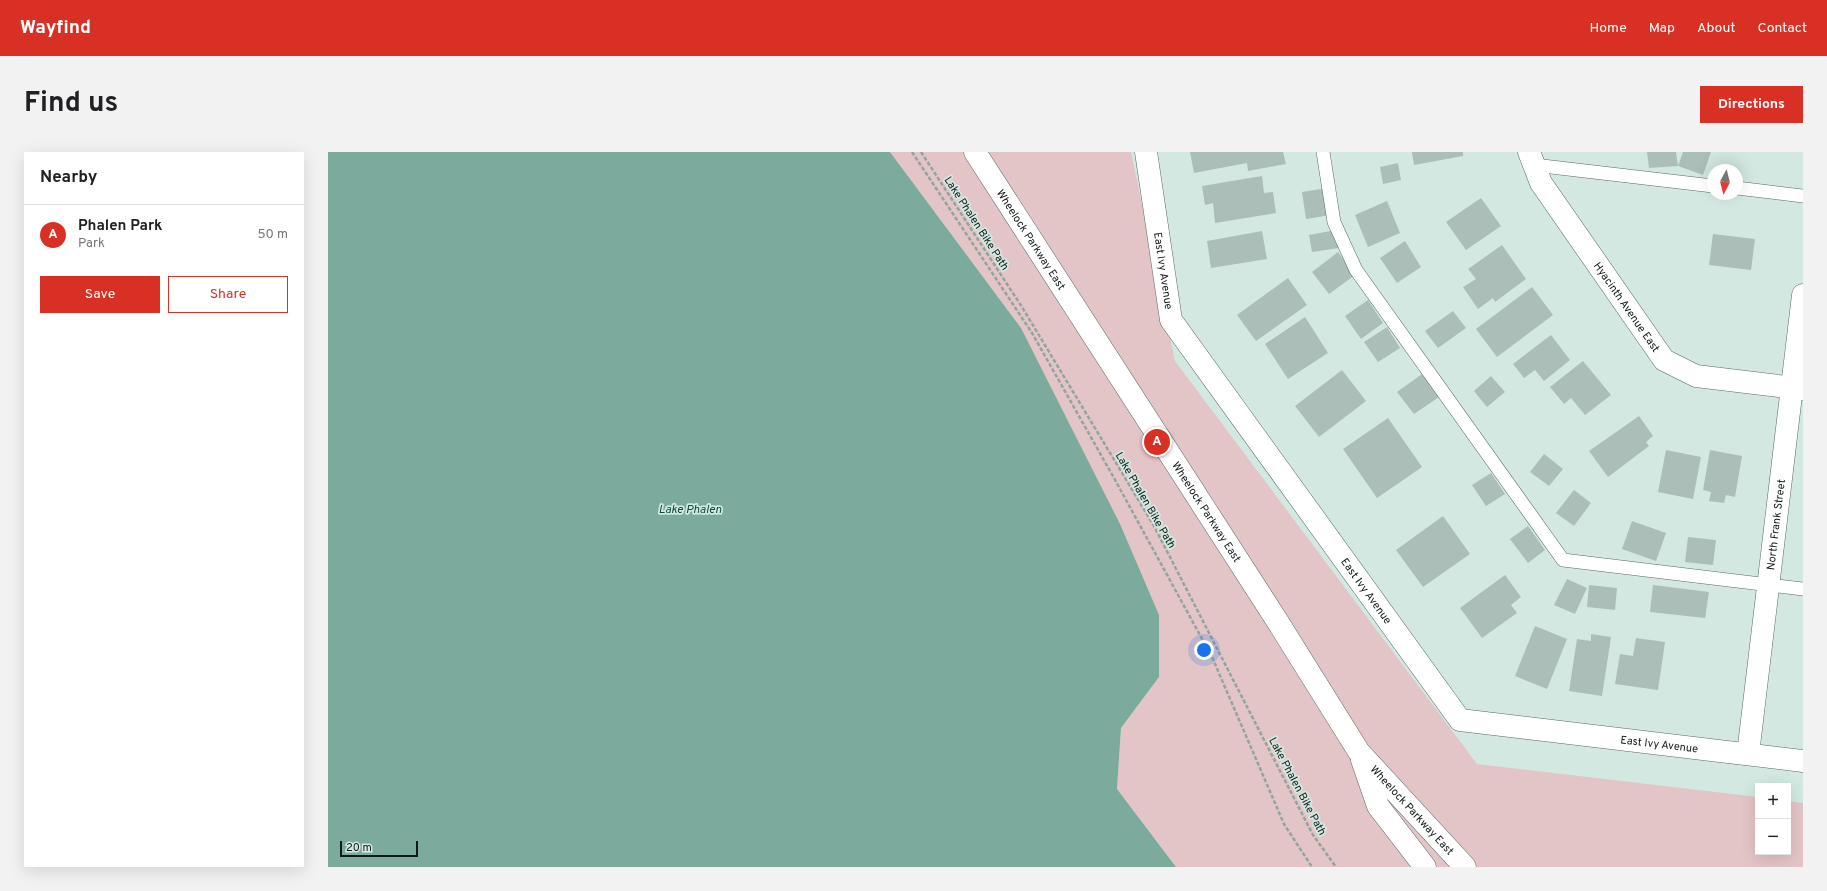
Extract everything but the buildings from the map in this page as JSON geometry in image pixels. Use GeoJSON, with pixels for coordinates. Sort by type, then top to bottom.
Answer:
{"type":"FeatureCollection","features":[{"type":"Feature","properties":{"kind":"street","name":"Wheelock Parkway East"},"geometry":{"type":"LineString","coordinates":[[975,152],[1276,618],[1359,752],[1465,867]]}},
{"type":"Feature","properties":{"kind":"street","name":"East Ivy Avenue"},"geometry":{"type":"LineString","coordinates":[[1146,152],[1171,320],[1460,720],[1803,761]]}},
{"type":"Feature","properties":{"kind":"street","name":"Hyacinth Avenue East"},"geometry":{"type":"LineString","coordinates":[[1531,158],[1541,183],[1664,360],[1696,376],[1797,389]]}},
{"type":"Feature","properties":{"kind":"street","name":"North Frank Street"},"geometry":{"type":"LineString","coordinates":[[1748,754],[1768,585],[1797,389],[1803,295]]}},
{"type":"Feature","properties":{"kind":"street","name":"Wheelock Parkway East"},"geometry":{"type":"LineString","coordinates":[[1359,752],[1378,806],[1425,867]]}},
{"type":"Feature","properties":{"kind":"lane"},"geometry":{"type":"LineString","coordinates":[[1323,152],[1334,222],[1356,270],[1563,560],[1803,589]]}},
{"type":"Feature","properties":{"kind":"lane"},"geometry":{"type":"LineString","coordinates":[[1531,158],[1707,185]]}},
{"type":"Feature","properties":{"kind":"lane"},"geometry":{"type":"LineString","coordinates":[[1743,189],[1803,196]]}},
{"type":"Feature","properties":{"kind":"path"},"geometry":{"type":"LineString","coordinates":[[912,152],[1032,333],[1114,478],[1212,657],[1284,824],[1312,867]]}},
{"type":"Feature","properties":{"kind":"path","name":"Lake Phalen Bike Path"},"geometry":{"type":"LineString","coordinates":[[921,152],[1022,307],[1154,526],[1313,835],[1336,867]]}},
{"type":"Feature","properties":{"kind":"shaded area"},"geometry":{"type":"Polygon","coordinates":[[[890,152],[1131,152],[1175,361],[1477,764],[1755,797],[1755,855],[1791,855],[1791,801],[1803,803],[1803,867],[1176,867],[1117,789],[1121,728],[1159,677],[1021,328],[890,152]]]}},
{"type":"Feature","properties":{"kind":"water","name":"Lake Phalen"},"geometry":{"type":"Polygon","coordinates":[[[328,152],[890,152],[1021,328],[1120,524],[1159,615],[1159,677],[1121,728],[1117,789],[1176,867],[328,867],[328,152]]]}},
{"type":"Feature","properties":{"kind":"place","name":"Phalen Park"},"geometry":{"type":"Point","coordinates":[1157,442]}}]}
